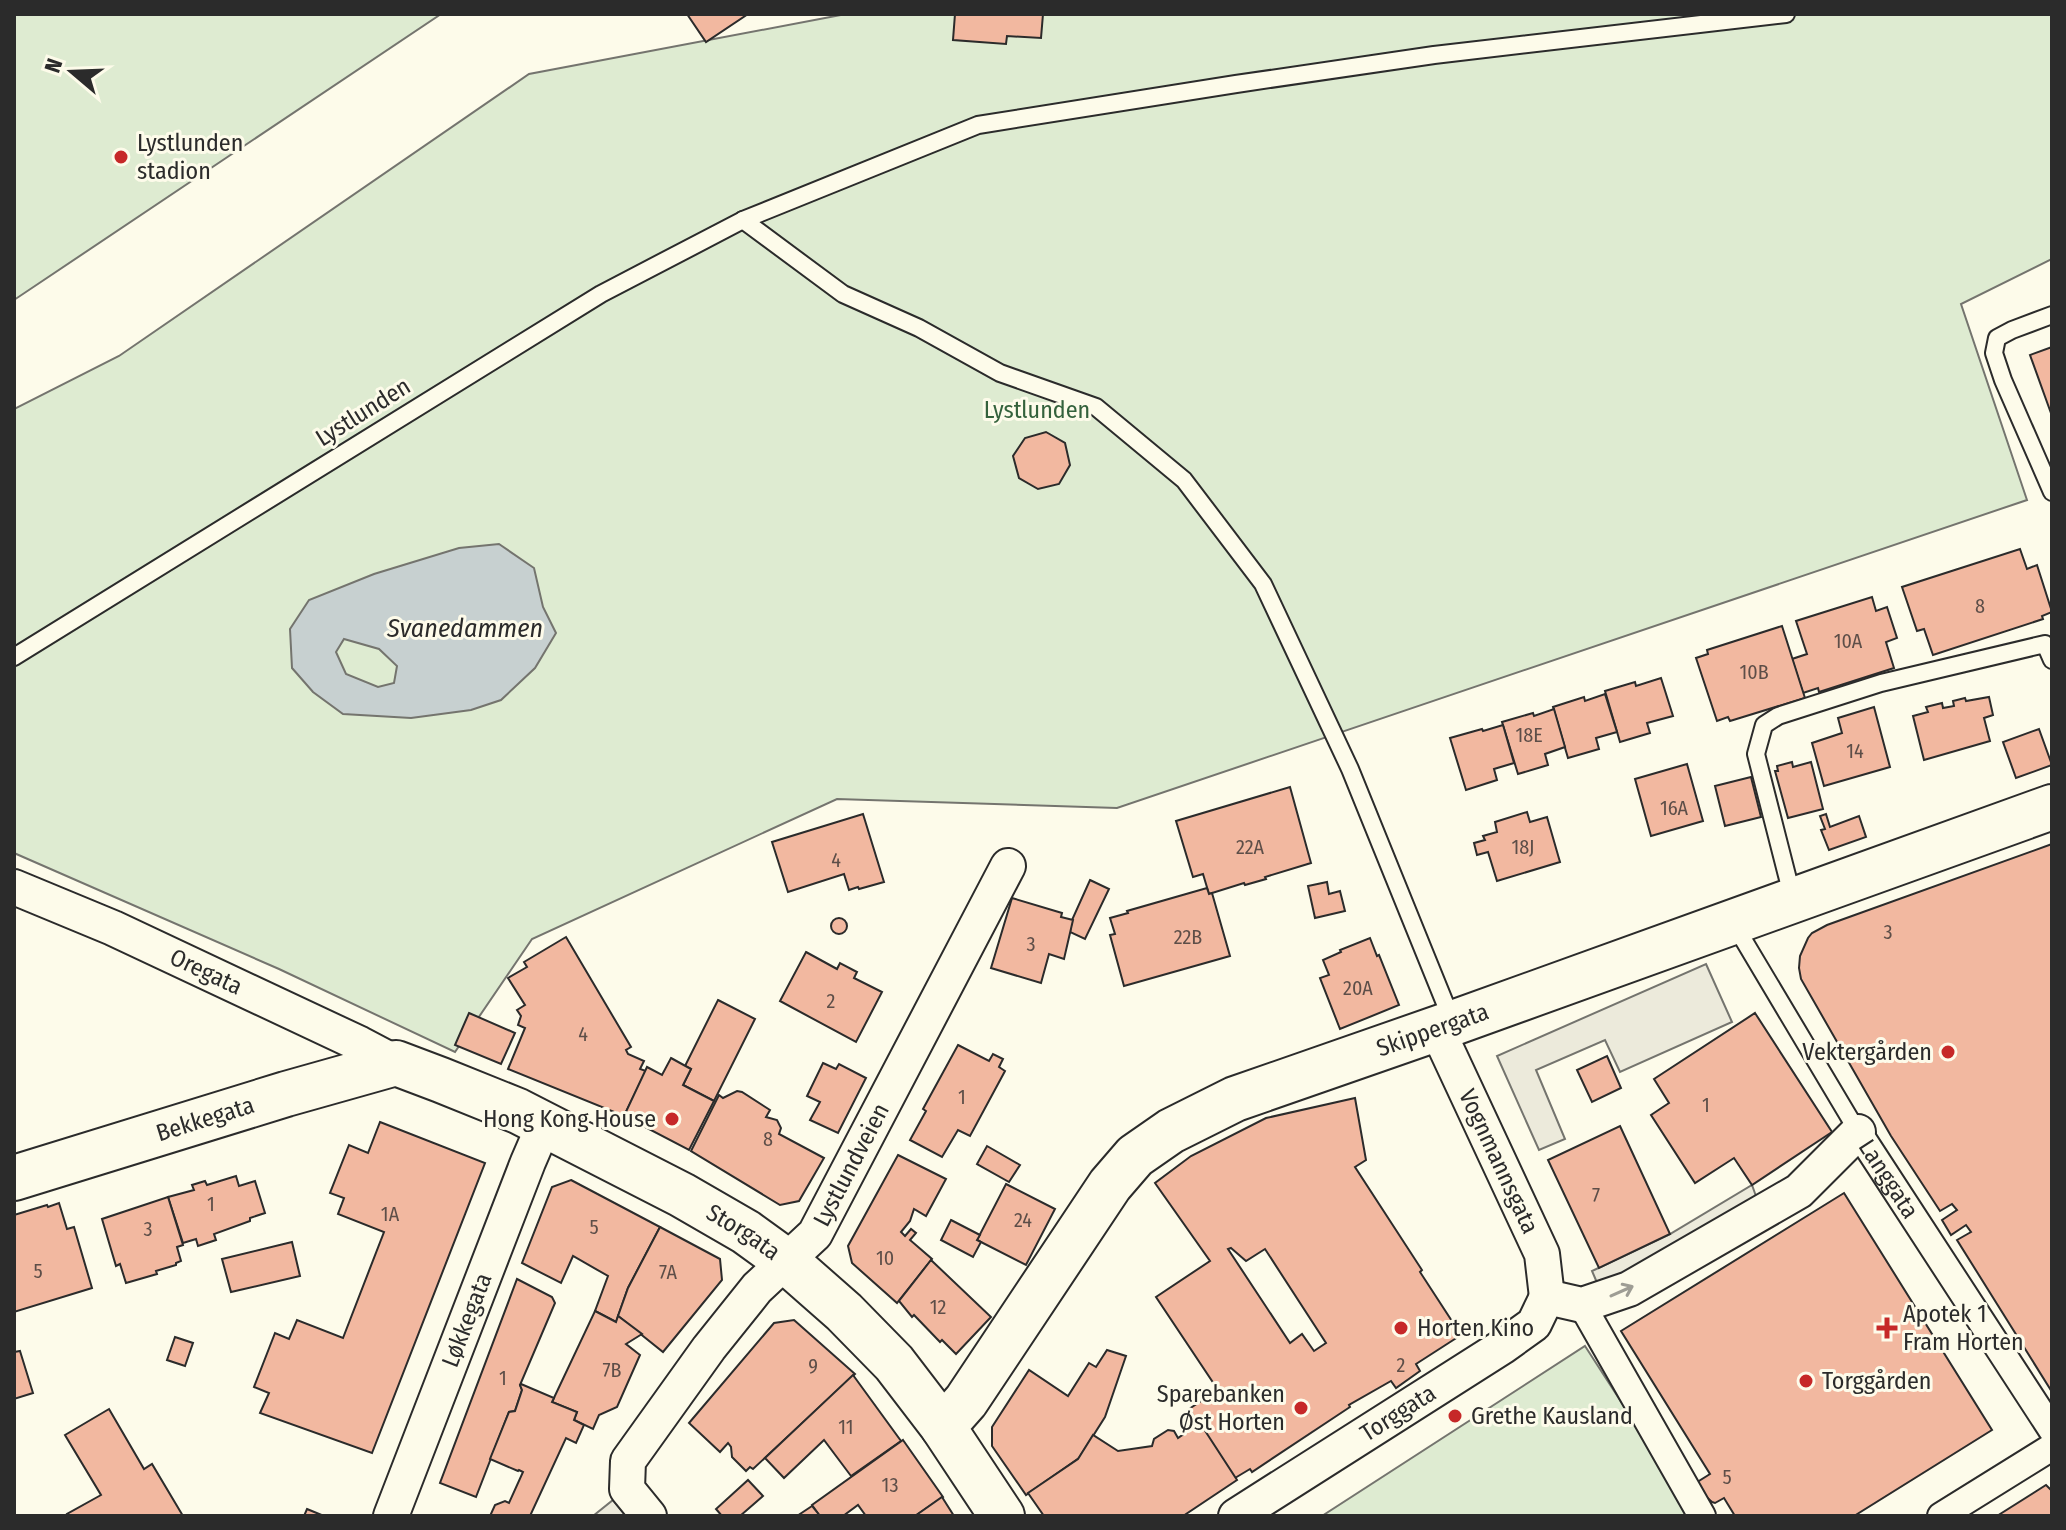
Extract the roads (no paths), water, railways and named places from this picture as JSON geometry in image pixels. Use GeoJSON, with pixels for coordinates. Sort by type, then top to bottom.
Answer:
{"type":"FeatureCollection","features":[{"type":"Feature","properties":{"kind":"main road","name":"Skippergata"},"geometry":{"type":"LineString","coordinates":[[943,1427],[966,1401],[1110,1185],[1135,1156],[1171,1131],[1235,1099],[2052,807]]}},
{"type":"Feature","properties":{"kind":"main road","name":"Storgata"},"geometry":{"type":"LineString","coordinates":[[396,1063],[518,1111],[682,1195],[746,1232],[786,1261],[844,1312],[894,1363],[943,1427],[1002,1516]]}},
{"type":"Feature","properties":{"kind":"main road","name":"Bekkegata"},"geometry":{"type":"LineString","coordinates":[[14,1178],[396,1063]]}},
{"type":"Feature","properties":{"kind":"street","name":"Lystlundveien"},"geometry":{"type":"LineString","coordinates":[[649,1516],[627,1489],[628,1461],[718,1336],[757,1288],[815,1234],[1008,866]]}},
{"type":"Feature","properties":{"kind":"street","name":"Oregata"},"geometry":{"type":"LineString","coordinates":[[14,887],[113,928],[396,1063]]}},
{"type":"Feature","properties":{"kind":"street","name":"Vognmannsgata"},"geometry":{"type":"LineString","coordinates":[[1445,1026],[1542,1254],[1547,1297]]}},
{"type":"Feature","properties":{"kind":"street","name":"Løkkegata"},"geometry":{"type":"LineString","coordinates":[[391,1516],[544,1125]]}},
{"type":"Feature","properties":{"kind":"street"},"geometry":{"type":"LineString","coordinates":[[1547,1297],[1582,1305],[1629,1289],[1799,1191],[1858,1132]]}},
{"type":"Feature","properties":{"kind":"street","name":"Langgata"},"geometry":{"type":"LineString","coordinates":[[1858,1132],[2052,1430]]}},
{"type":"Feature","properties":{"kind":"street","name":"Torggata"},"geometry":{"type":"LineString","coordinates":[[1236,1516],[1502,1347],[1534,1324],[1547,1297]]}},
{"type":"Feature","properties":{"kind":"street"},"geometry":{"type":"LineString","coordinates":[[1582,1305],[1702,1516]]}},
{"type":"Feature","properties":{"kind":"street"},"geometry":{"type":"LineString","coordinates":[[1941,1516],[2052,1447]]}},
{"type":"Feature","properties":{"kind":"lane","name":"Lystlunden"},"geometry":{"type":"LineString","coordinates":[[14,657],[587,302],[743,220],[978,125],[1434,55],[1786,14]]}},
{"type":"Feature","properties":{"kind":"lane"},"geometry":{"type":"LineString","coordinates":[[743,220],[843,294],[919,328],[1000,373],[1096,407],[1184,480],[1263,584],[1350,769],[1445,1026]]}},
{"type":"Feature","properties":{"kind":"lane"},"geometry":{"type":"LineString","coordinates":[[2052,315],[1997,338],[1994,353],[2052,492]]}},
{"type":"Feature","properties":{"kind":"lane"},"geometry":{"type":"LineString","coordinates":[[1793,901],[1756,754],[1764,725],[1778,716],[1881,683],[2045,644],[2052,660]]}},
{"type":"Feature","properties":{"kind":"lane","name":"Langgata"},"geometry":{"type":"LineString","coordinates":[[1733,922],[1858,1132]]}},
{"type":"Feature","properties":{"kind":"water","name":"Svanedammen"},"geometry":{"type":"Polygon","coordinates":[[[499,544],[534,568],[543,607],[556,633],[535,668],[501,700],[471,710],[411,718],[343,714],[313,692],[292,668],[290,629],[309,600],[374,574],[459,548],[499,544]],[[344,639],[336,652],[346,674],[378,687],[394,683],[397,666],[379,649],[344,639]]]}},
{"type":"Feature","properties":{"kind":"place","name":"Lystlunden stadion"},"geometry":{"type":"Point","coordinates":[121,157]}},
{"type":"Feature","properties":{"kind":"place","name":"Vektergården"},"geometry":{"type":"Point","coordinates":[1948,1052]}},
{"type":"Feature","properties":{"kind":"place","name":"Hong Kong House"},"geometry":{"type":"Point","coordinates":[672,1119]}},
{"type":"Feature","properties":{"kind":"place","name":"Horten Kino"},"geometry":{"type":"Point","coordinates":[1401,1328]}},
{"type":"Feature","properties":{"kind":"place","name":"Apotek 1 Fram Horten"},"geometry":{"type":"Point","coordinates":[1887,1328]}},
{"type":"Feature","properties":{"kind":"place","name":"Torggården"},"geometry":{"type":"Point","coordinates":[1806,1381]}},
{"type":"Feature","properties":{"kind":"place","name":"Sparebanken Øst Horten"},"geometry":{"type":"Point","coordinates":[1301,1408]}},
{"type":"Feature","properties":{"kind":"place","name":"Grethe Kausland"},"geometry":{"type":"Point","coordinates":[1455,1416]}}]}
